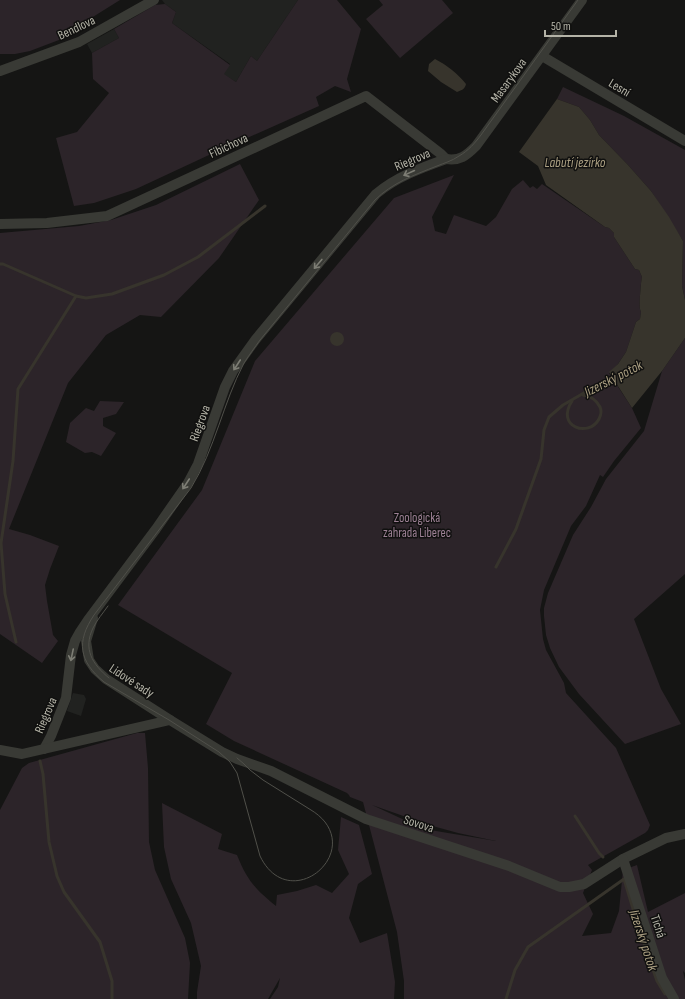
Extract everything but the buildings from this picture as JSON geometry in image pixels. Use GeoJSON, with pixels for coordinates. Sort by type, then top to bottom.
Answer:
{"type":"FeatureCollection","features":[{"type":"Feature","properties":{"kind":"street","name":"Bendlova"},"geometry":{"type":"LineString","coordinates":[[2,69],[79,42],[154,0]]}},
{"type":"Feature","properties":{"kind":"street","name":"Masarykova"},"geometry":{"type":"LineString","coordinates":[[446,159],[453,160],[462,158],[476,146],[582,0]]}},
{"type":"Feature","properties":{"kind":"street","name":"Lesní"},"geometry":{"type":"LineString","coordinates":[[542,56],[685,141]]}},
{"type":"Feature","properties":{"kind":"street","name":"Fibichova"},"geometry":{"type":"LineString","coordinates":[[0,224],[47,223],[107,216],[366,96],[446,159]]}},
{"type":"Feature","properties":{"kind":"street","name":"Riegrova"},"geometry":{"type":"LineString","coordinates":[[44,749],[51,736],[66,698],[71,655],[75,641],[96,608],[156,529],[188,483],[198,464],[225,387],[233,371],[256,339],[376,194],[394,181],[418,169],[446,159]]}},
{"type":"Feature","properties":{"kind":"street","name":"Lidové sady"},"geometry":{"type":"LineString","coordinates":[[96,608],[86,641],[90,663],[106,679],[169,720]]}},
{"type":"Feature","properties":{"kind":"street"},"geometry":{"type":"LineString","coordinates":[[0,750],[22,754],[169,720]]}},
{"type":"Feature","properties":{"kind":"street","name":"Sovova"},"geometry":{"type":"LineString","coordinates":[[169,720],[222,752],[271,771],[362,818],[509,866],[560,887],[584,884],[623,859],[666,838],[685,834]]}},
{"type":"Feature","properties":{"kind":"street","name":"Tichá"},"geometry":{"type":"LineString","coordinates":[[623,859],[662,978],[674,999]]}},
{"type":"Feature","properties":{"kind":"shaded area"},"geometry":{"type":"Polygon","coordinates":[[[162,0],[298,0],[257,61],[251,56],[236,82],[223,74],[230,64],[172,23],[176,12],[162,0]]]}},
{"type":"Feature","properties":{"kind":"shaded area"},"geometry":{"type":"Polygon","coordinates":[[[114,29],[119,38],[92,53],[87,44],[114,29]]]}},
{"type":"Feature","properties":{"kind":"shaded area"},"geometry":{"type":"Polygon","coordinates":[[[73,693],[84,695],[86,699],[81,716],[67,711],[73,693]]]}},
{"type":"Feature","properties":{"kind":"green space"},"geometry":{"type":"Polygon","coordinates":[[[0,0],[120,0],[88,20],[80,32],[30,51],[15,54],[0,54],[0,0]]]}},
{"type":"Feature","properties":{"kind":"green space"},"geometry":{"type":"Polygon","coordinates":[[[298,0],[337,0],[361,29],[347,79],[351,92],[335,86],[316,97],[319,106],[136,189],[94,203],[74,206],[56,138],[77,132],[109,93],[93,79],[92,53],[119,38],[114,29],[155,5],[165,4],[176,12],[172,23],[230,65],[224,74],[236,82],[251,56],[257,61],[298,0]]]}},
{"type":"Feature","properties":{"kind":"green space"},"geometry":{"type":"Polygon","coordinates":[[[379,0],[442,0],[453,13],[400,58],[366,19],[383,5],[379,0]]]}},
{"type":"Feature","properties":{"kind":"green space"},"geometry":{"type":"Polygon","coordinates":[[[563,87],[624,116],[685,150],[685,300],[682,286],[683,241],[651,191],[599,135],[590,120],[579,107],[557,99],[563,87]]]}},
{"type":"Feature","properties":{"kind":"green space"},"geometry":{"type":"Polygon","coordinates":[[[240,164],[259,200],[219,258],[161,317],[140,315],[106,335],[68,383],[9,529],[59,546],[45,585],[53,635],[58,641],[42,663],[0,634],[0,233],[79,226],[111,220],[156,205],[240,164]]]}},
{"type":"Feature","properties":{"kind":"green space","name":"Zoologická zahrada Liberec"},"geometry":{"type":"Polygon","coordinates":[[[454,175],[432,217],[435,231],[446,234],[454,215],[486,226],[496,217],[512,189],[523,180],[530,188],[533,186],[537,189],[542,184],[605,227],[609,228],[614,233],[614,237],[635,269],[639,270],[642,277],[640,319],[636,322],[626,352],[618,364],[609,373],[632,408],[641,428],[603,477],[600,475],[586,506],[571,526],[544,590],[540,610],[543,639],[546,650],[564,683],[566,693],[616,748],[650,825],[645,833],[588,865],[592,870],[583,893],[593,914],[582,936],[611,933],[619,911],[623,870],[637,865],[648,912],[685,893],[685,973],[683,971],[685,980],[685,999],[404,999],[404,981],[397,932],[363,802],[350,797],[347,793],[234,741],[206,724],[232,673],[118,605],[202,490],[255,361],[394,198],[454,175]],[[372,805],[424,829],[496,841],[458,833],[429,825],[372,805]]]}},
{"type":"Feature","properties":{"kind":"green space"},"geometry":{"type":"Polygon","coordinates":[[[685,338],[685,574],[634,619],[661,689],[681,724],[625,744],[579,694],[559,667],[546,635],[544,608],[548,593],[573,535],[591,507],[606,479],[644,431],[662,371],[685,338]]]}},
{"type":"Feature","properties":{"kind":"green space"},"geometry":{"type":"Polygon","coordinates":[[[100,401],[124,402],[116,414],[103,418],[103,426],[116,433],[101,456],[92,452],[85,453],[66,442],[70,423],[86,408],[94,411],[100,401]]]}},
{"type":"Feature","properties":{"kind":"green space"},"geometry":{"type":"Polygon","coordinates":[[[137,733],[145,733],[148,768],[149,842],[155,870],[185,938],[190,963],[188,999],[0,999],[0,810],[22,768],[29,763],[137,733]]]}},
{"type":"Feature","properties":{"kind":"green space"},"geometry":{"type":"Polygon","coordinates":[[[162,803],[222,834],[218,849],[237,855],[252,884],[276,906],[277,895],[316,885],[332,893],[349,874],[338,850],[341,817],[359,825],[372,874],[358,884],[349,918],[360,943],[387,933],[395,982],[394,999],[270,999],[278,987],[280,978],[268,999],[197,999],[201,966],[191,923],[171,879],[164,847],[162,803]]]}},
{"type":"Feature","properties":{"kind":"water"},"geometry":{"type":"Polygon","coordinates":[[[435,59],[448,67],[466,84],[462,90],[457,92],[441,82],[428,71],[429,64],[435,59]]]}},
{"type":"Feature","properties":{"kind":"water","name":"Labutí jezírko"},"geometry":{"type":"Polygon","coordinates":[[[557,99],[579,107],[590,120],[599,135],[651,191],[683,241],[682,286],[685,300],[685,338],[662,371],[632,408],[609,372],[618,364],[626,352],[636,322],[640,319],[642,277],[639,270],[635,269],[614,237],[614,233],[609,228],[605,227],[546,185],[538,166],[519,152],[557,99]]]}},
{"type":"Feature","properties":{"kind":"water"},"geometry":{"type":"Polygon","coordinates":[[[334,332],[340,332],[344,336],[344,342],[340,346],[334,346],[330,342],[330,336],[334,332]]]}},
{"type":"Feature","properties":{"kind":"waterway"},"geometry":{"type":"LineString","coordinates":[[16,642],[5,594],[1,543],[13,461],[18,389],[76,296],[86,298],[112,294],[164,275],[198,257],[265,206]]}},
{"type":"Feature","properties":{"kind":"waterway"},"geometry":{"type":"LineString","coordinates":[[0,264],[76,296]]}},
{"type":"Feature","properties":{"kind":"waterway","name":"Jizerský potok"},"geometry":{"type":"LineString","coordinates":[[496,567],[516,529],[541,459],[544,430],[549,417],[563,405],[615,375]]}},
{"type":"Feature","properties":{"kind":"waterway"},"geometry":{"type":"LineString","coordinates":[[572,401],[568,410],[570,423],[575,427],[582,429],[594,425],[600,418],[601,408],[593,398],[583,395]]}},
{"type":"Feature","properties":{"kind":"waterway"},"geometry":{"type":"LineString","coordinates":[[40,761],[43,774],[49,842],[57,876],[64,892],[100,942],[112,981],[112,999]]}},
{"type":"Feature","properties":{"kind":"waterway","name":"Jizerský potok"},"geometry":{"type":"LineString","coordinates":[[575,816],[603,857]]}},
{"type":"Feature","properties":{"kind":"waterway"},"geometry":{"type":"LineString","coordinates":[[506,999],[515,970],[528,947],[624,879],[657,981],[665,994]]}},
{"type":"Feature","properties":{"kind":"tram line"},"geometry":{"type":"LineString","coordinates":[[237,758],[263,780],[313,811],[325,822],[332,837],[331,852],[325,865],[314,875],[300,880],[286,880],[272,872],[260,856],[237,773],[230,762],[219,752],[169,720],[104,682],[89,666],[85,659],[83,643],[84,634],[88,625],[94,615],[191,488],[213,442],[237,378],[244,363],[260,340],[375,200],[404,180],[451,161],[474,144],[578,0]]}},
{"type":"Feature","properties":{"kind":"tram line"},"geometry":{"type":"LineString","coordinates":[[108,606],[93,628],[90,636],[89,649],[94,662],[109,678]]}}]}
